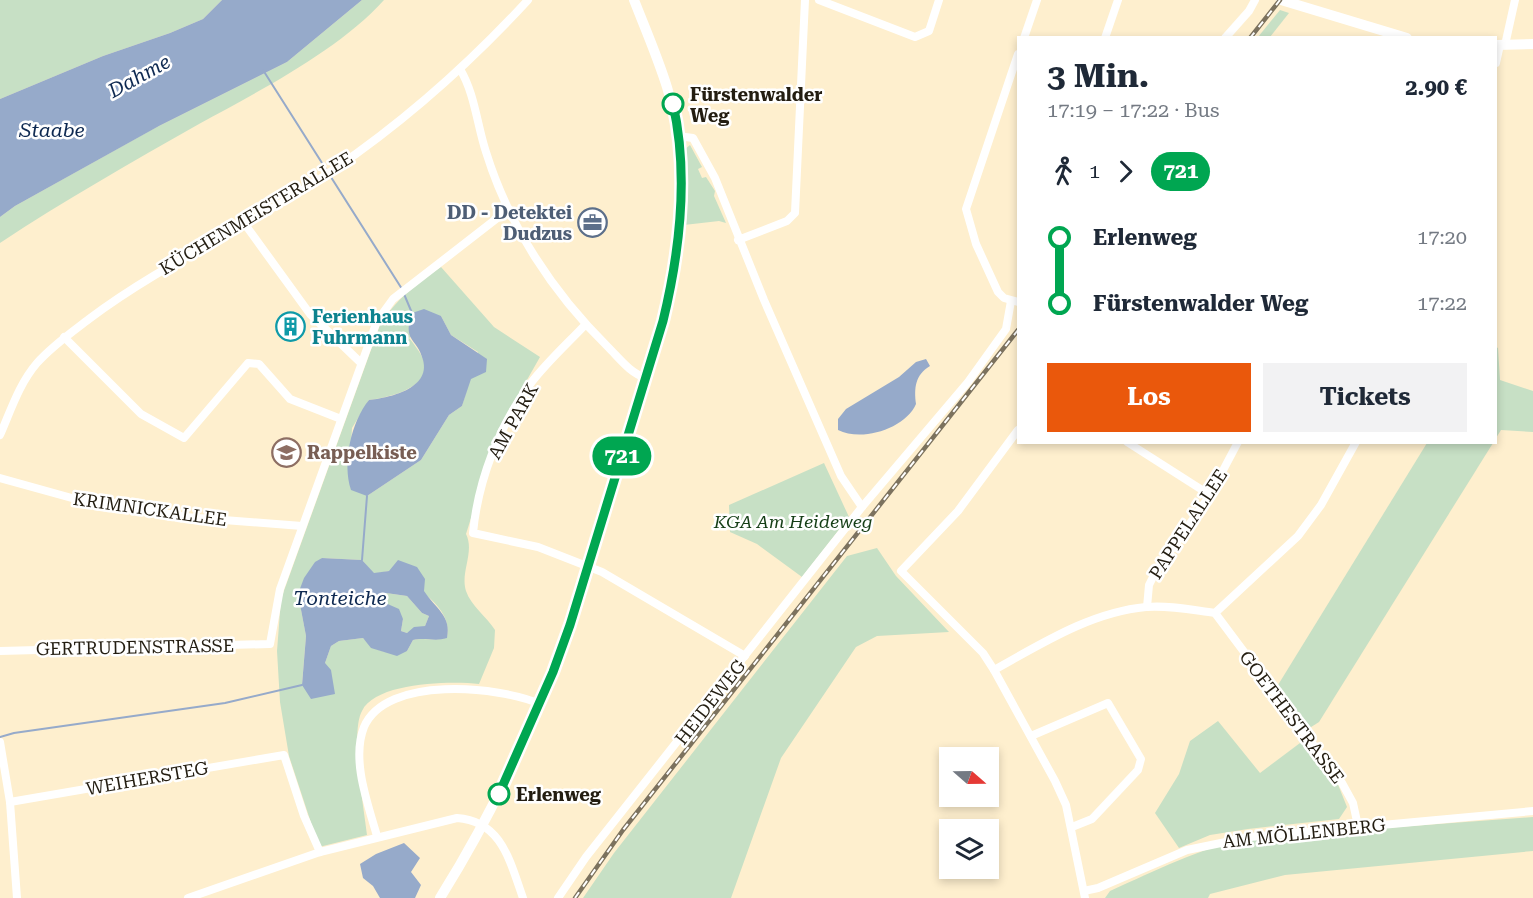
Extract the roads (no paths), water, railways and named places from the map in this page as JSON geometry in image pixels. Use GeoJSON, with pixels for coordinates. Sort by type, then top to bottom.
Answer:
{"type":"FeatureCollection","features":[{"type":"Feature","properties":{"kind":"street","name":"KÜCHENMEISTERALLEE"},"geometry":{"type":"LineString","coordinates":[[0,435],[23,382],[38,362],[64,338],[130,288],[334,169],[402,119],[460,69],[528,0]]}},
{"type":"Feature","properties":{"kind":"street"},"geometry":{"type":"LineString","coordinates":[[440,898],[483,825],[540,704],[589,567],[667,305],[675,260],[680,209],[678,136],[670,94],[634,0]]}},
{"type":"Feature","properties":{"kind":"street"},"geometry":{"type":"LineString","coordinates":[[738,240],[787,221],[795,213],[805,0]]}},
{"type":"Feature","properties":{"kind":"street"},"geometry":{"type":"LineString","coordinates":[[819,0],[915,37],[929,31],[939,0]]}},
{"type":"Feature","properties":{"kind":"street"},"geometry":{"type":"LineString","coordinates":[[1025,36],[1037,0]]}},
{"type":"Feature","properties":{"kind":"street"},"geometry":{"type":"LineString","coordinates":[[1106,36],[1118,0]]}},
{"type":"Feature","properties":{"kind":"street"},"geometry":{"type":"LineString","coordinates":[[1227,36],[1249,11],[1255,0]]}},
{"type":"Feature","properties":{"kind":"street"},"geometry":{"type":"LineString","coordinates":[[1281,0],[1400,36]]}},
{"type":"Feature","properties":{"kind":"street"},"geometry":{"type":"LineString","coordinates":[[1515,0],[1500,45],[1533,44]]}},
{"type":"Feature","properties":{"kind":"street"},"geometry":{"type":"LineString","coordinates":[[1015,302],[998,292],[966,218],[966,209],[1017,57]]}},
{"type":"Feature","properties":{"kind":"street"},"geometry":{"type":"LineString","coordinates":[[460,69],[467,80],[486,153],[510,209],[538,265],[585,325],[632,372],[646,378]]}},
{"type":"Feature","properties":{"kind":"street"},"geometry":{"type":"LineString","coordinates":[[678,136],[688,136],[696,142],[715,178],[738,240],[841,476],[862,507]]}},
{"type":"Feature","properties":{"kind":"street"},"geometry":{"type":"LineString","coordinates":[[302,526],[377,321],[393,299],[412,283],[510,209]]}},
{"type":"Feature","properties":{"kind":"street"},"geometry":{"type":"LineString","coordinates":[[244,223],[310,314],[361,363]]}},
{"type":"Feature","properties":{"kind":"street","name":"HEIDEWEG"},"geometry":{"type":"LineString","coordinates":[[558,898],[586,857],[862,507],[968,382],[1006,329],[1015,302]]}},
{"type":"Feature","properties":{"kind":"street","name":"AM PARK"},"geometry":{"type":"LineString","coordinates":[[585,325],[530,385],[501,435],[480,492],[473,533],[538,547],[589,567]]}},
{"type":"Feature","properties":{"kind":"street"},"geometry":{"type":"LineString","coordinates":[[64,338],[141,414],[184,438],[248,363],[259,364],[290,399],[341,419]]}},
{"type":"Feature","properties":{"kind":"street"},"geometry":{"type":"LineString","coordinates":[[1017,431],[958,511],[901,571],[983,653],[994,670],[1055,781],[1072,826],[1084,895]]}},
{"type":"Feature","properties":{"kind":"street"},"geometry":{"type":"LineString","coordinates":[[1130,444],[1210,495]]}},
{"type":"Feature","properties":{"kind":"street","name":"PAPPELALLEE"},"geometry":{"type":"LineString","coordinates":[[1147,607],[1149,585],[1155,573],[1210,495],[1237,444]]}},
{"type":"Feature","properties":{"kind":"street"},"geometry":{"type":"LineString","coordinates":[[994,670],[1067,631],[1104,616],[1147,607],[1215,613],[1298,536],[1320,505],[1355,444]]}},
{"type":"Feature","properties":{"kind":"street","name":"KRIMNICKALLEE"},"geometry":{"type":"LineString","coordinates":[[0,478],[79,500],[104,501],[185,517],[302,526]]}},
{"type":"Feature","properties":{"kind":"street","name":"GERTRUDENSTRASSE"},"geometry":{"type":"LineString","coordinates":[[0,651],[270,644],[280,589],[302,526]]}},
{"type":"Feature","properties":{"kind":"street"},"geometry":{"type":"LineString","coordinates":[[589,567],[745,656]]}},
{"type":"Feature","properties":{"kind":"street","name":"GOETHESTRASSE"},"geometry":{"type":"LineString","coordinates":[[1215,613],[1342,783],[1353,803],[1358,826]]}},
{"type":"Feature","properties":{"kind":"street"},"geometry":{"type":"LineString","coordinates":[[377,836],[362,780],[361,749],[364,728],[381,707],[402,697],[453,688],[482,690],[540,704]]}},
{"type":"Feature","properties":{"kind":"street"},"geometry":{"type":"LineString","coordinates":[[1031,736],[1108,703],[1141,759],[1138,770],[1092,819],[1072,826]]}},
{"type":"Feature","properties":{"kind":"street"},"geometry":{"type":"LineString","coordinates":[[1,746],[10,802],[17,898]]}},
{"type":"Feature","properties":{"kind":"street","name":"WEIHERSTEG"},"geometry":{"type":"LineString","coordinates":[[10,802],[284,755],[304,816],[320,852]]}},
{"type":"Feature","properties":{"kind":"street","name":"AM MÖLLENBERG"},"geometry":{"type":"LineString","coordinates":[[1084,895],[1156,861],[1211,843],[1358,826],[1533,811]]}},
{"type":"Feature","properties":{"kind":"street"},"geometry":{"type":"LineString","coordinates":[[188,898],[320,852],[457,818],[474,820],[495,833],[503,844],[523,898]]}},
{"type":"Feature","properties":{"kind":"water","name":"Staabe"},"geometry":{"type":"Polygon","coordinates":[[[222,0],[362,0],[287,62],[159,126],[15,206],[0,217],[0,99],[103,56],[203,19],[222,0]]]}},
{"type":"Feature","properties":{"kind":"water"},"geometry":{"type":"Polygon","coordinates":[[[424,309],[441,316],[451,335],[487,359],[486,372],[471,379],[462,406],[449,415],[421,460],[367,496],[351,490],[348,479],[348,455],[353,431],[369,400],[397,394],[414,385],[421,378],[424,370],[423,360],[410,335],[409,322],[412,313],[424,309]]]}},
{"type":"Feature","properties":{"kind":"water"},"geometry":{"type":"Polygon","coordinates":[[[926,359],[930,366],[918,378],[915,393],[916,404],[903,420],[882,431],[870,434],[859,435],[838,430],[838,419],[846,409],[899,377],[916,362],[926,359]]]}},
{"type":"Feature","properties":{"kind":"water","name":"Tonteiche"},"geometry":{"type":"Polygon","coordinates":[[[322,558],[362,560],[374,573],[389,571],[398,560],[417,567],[425,579],[424,591],[445,618],[447,638],[413,640],[407,651],[397,656],[371,648],[363,638],[339,641],[331,646],[325,663],[331,670],[335,694],[311,699],[302,685],[306,636],[298,594],[304,578],[315,562],[322,558]],[[386,593],[383,602],[399,609],[403,619],[401,631],[407,633],[414,627],[425,626],[429,616],[422,613],[407,596],[386,593]]]}},
{"type":"Feature","properties":{"kind":"water"},"geometry":{"type":"Polygon","coordinates":[[[404,843],[420,858],[411,872],[421,885],[415,898],[380,898],[373,886],[363,878],[360,864],[376,854],[404,843]]]}},
{"type":"Feature","properties":{"kind":"waterway"},"geometry":{"type":"LineString","coordinates":[[263,70],[402,289]]}},
{"type":"Feature","properties":{"kind":"waterway"},"geometry":{"type":"LineString","coordinates":[[404,294],[412,313]]}},
{"type":"Feature","properties":{"kind":"waterway"},"geometry":{"type":"LineString","coordinates":[[362,560],[367,496]]}},
{"type":"Feature","properties":{"kind":"waterway"},"geometry":{"type":"LineString","coordinates":[[0,737],[14,733],[225,703],[302,685]]}},
{"type":"Feature","properties":{"kind":"railway"},"geometry":{"type":"LineString","coordinates":[[1252,36],[1280,0]]}},
{"type":"Feature","properties":{"kind":"railway"},"geometry":{"type":"LineString","coordinates":[[575,898],[623,830],[1017,331]]}},
{"type":"Feature","properties":{"kind":"place","name":"Fürstenwalder Weg"},"geometry":{"type":"Point","coordinates":[673,104]}},
{"type":"Feature","properties":{"kind":"place","name":"DD - Detektei Dudzus"},"geometry":{"type":"Point","coordinates":[593,222]}},
{"type":"Feature","properties":{"kind":"place","name":"Ferienhaus Fuhrmann"},"geometry":{"type":"Point","coordinates":[291,326]}},
{"type":"Feature","properties":{"kind":"place","name":"Rappelkiste"},"geometry":{"type":"Point","coordinates":[286,452]}},
{"type":"Feature","properties":{"kind":"place","name":"Erlenweg"},"geometry":{"type":"Point","coordinates":[499,794]}},
{"type":"Feature","properties":{"kind":"water label","name":"Dahme"},"geometry":{"type":"Point","coordinates":[139,76]}},
{"type":"Feature","properties":{"kind":"park label","name":"KGA Am Heideweg"},"geometry":{"type":"Point","coordinates":[793,521]}}]}
